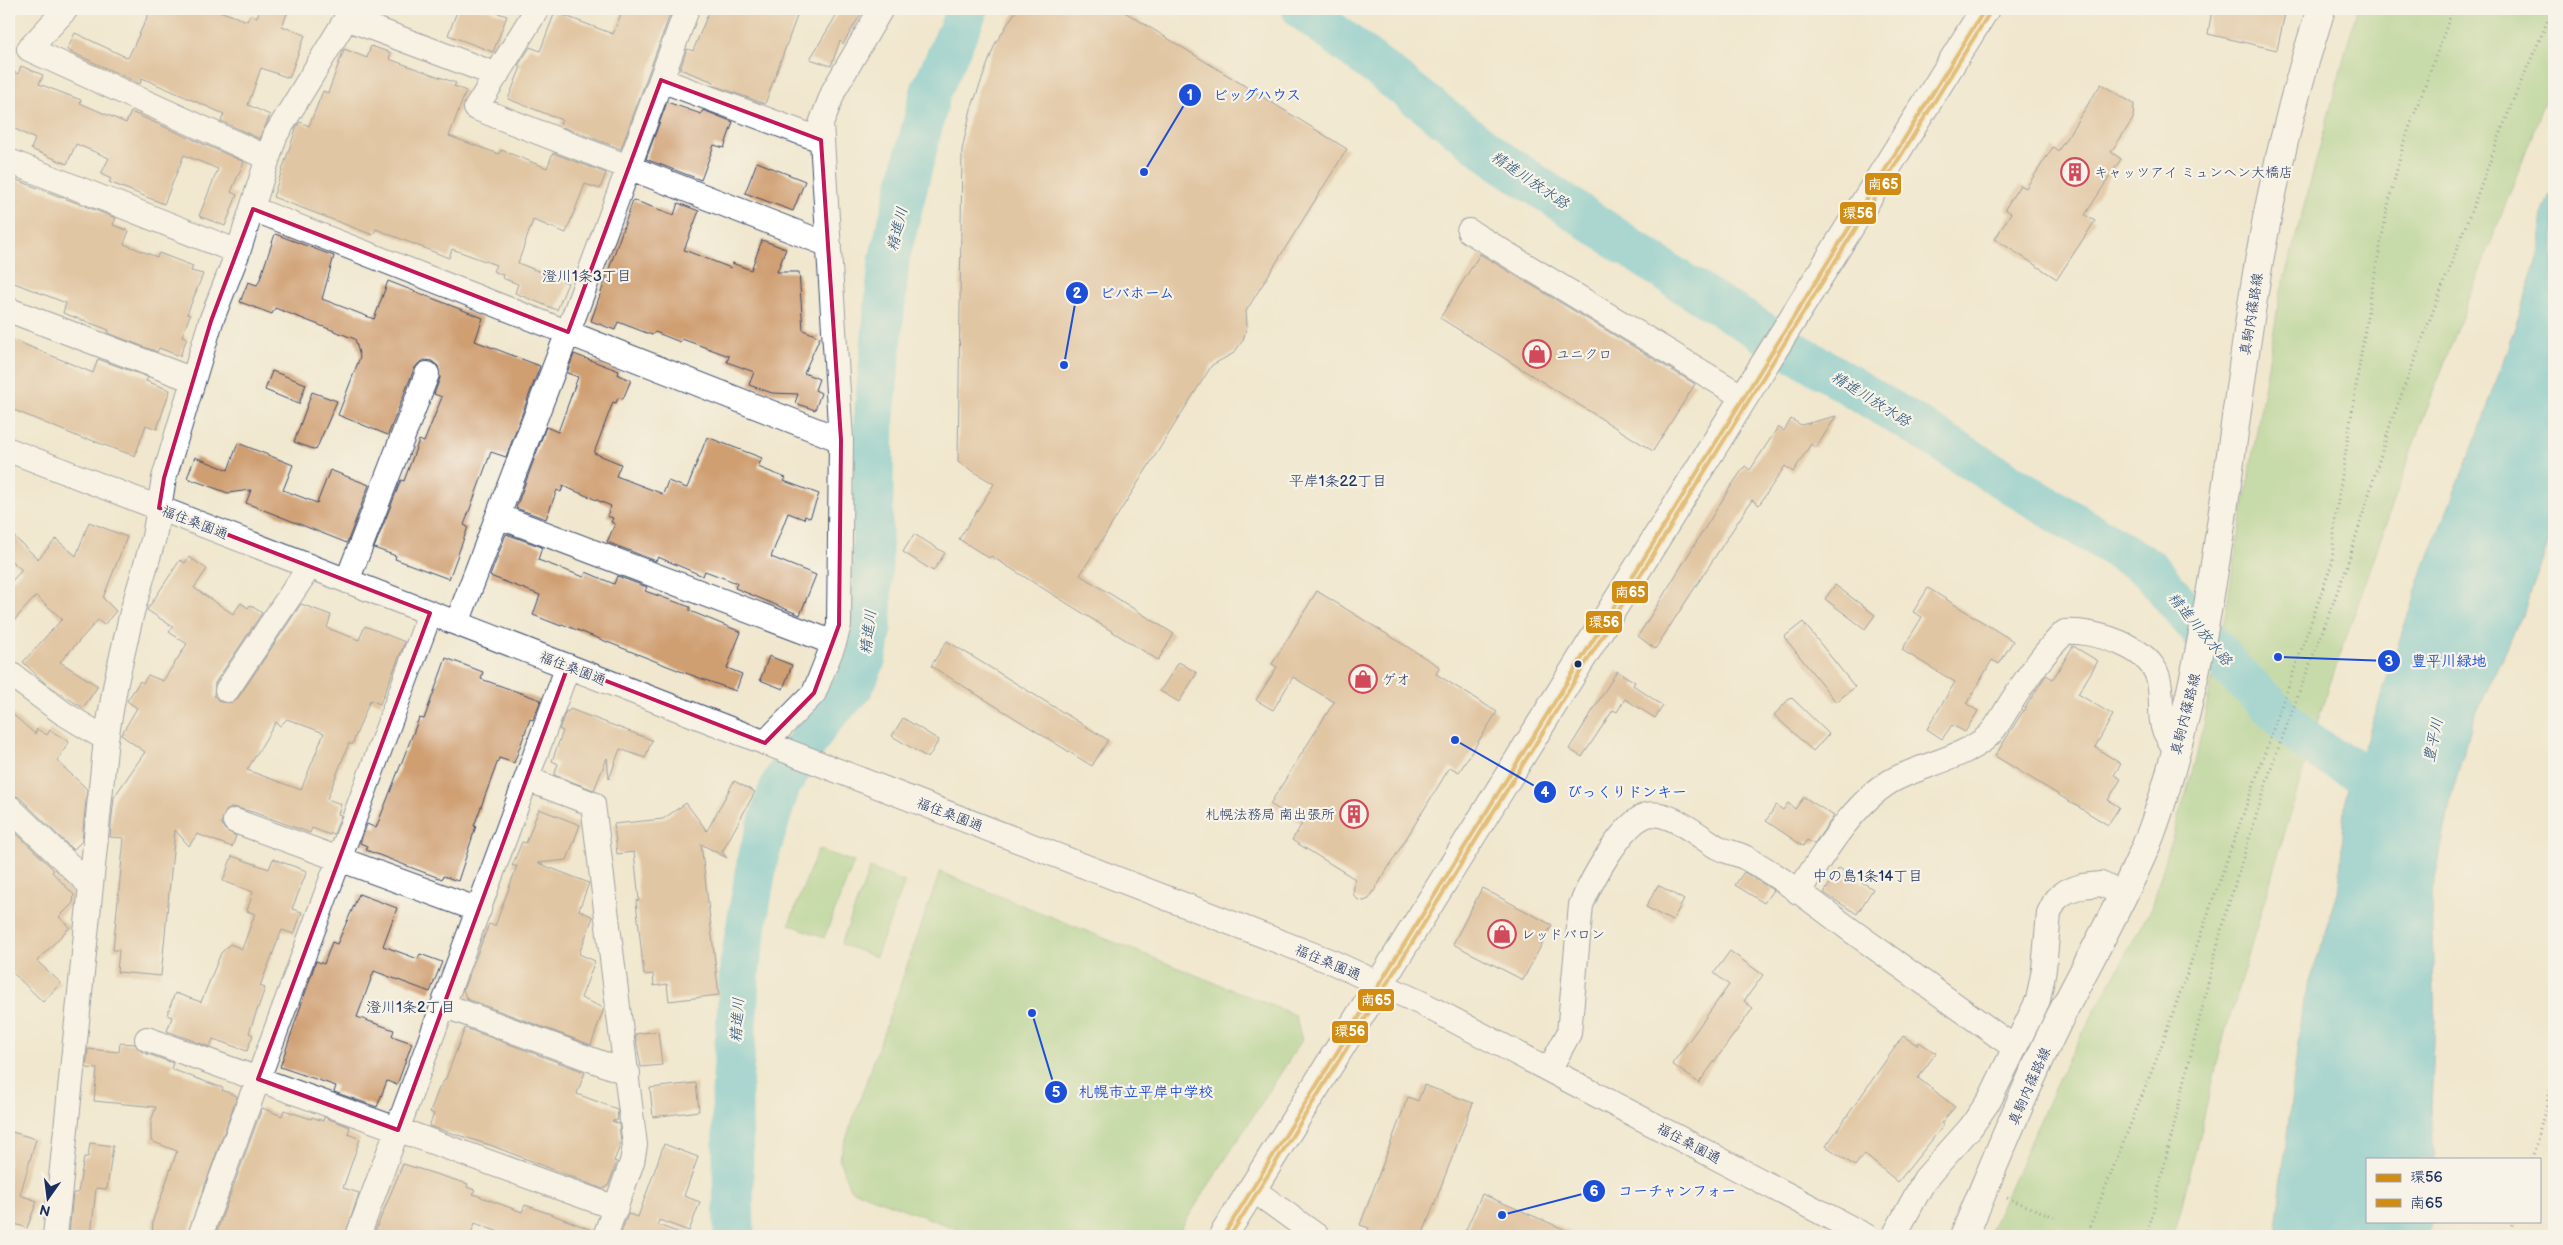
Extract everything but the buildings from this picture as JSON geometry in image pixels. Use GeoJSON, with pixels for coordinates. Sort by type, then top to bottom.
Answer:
{"type":"FeatureCollection","features":[{"type":"Feature","properties":{"kind":"main road"},"geometry":{"type":"LineString","coordinates":[[1223,1236],[1795,312],[1985,9]]}},
{"type":"Feature","properties":{"kind":"main road","name":"真駒内篠路線"},"geometry":{"type":"LineString","coordinates":[[1964,1236],[2014,1116],[2057,1024],[2143,853],[2176,751],[2190,699],[2214,571],[2252,301],[2270,204],[2291,110],[2321,9]]}},
{"type":"Feature","properties":{"kind":"street"},"geometry":{"type":"LineString","coordinates":[[66,9],[29,49],[268,158]]}},
{"type":"Feature","properties":{"kind":"street"},"geometry":{"type":"LineString","coordinates":[[537,9],[476,108],[829,245]]}},
{"type":"Feature","properties":{"kind":"street"},"geometry":{"type":"LineString","coordinates":[[457,623],[568,332],[687,9]]}},
{"type":"Feature","properties":{"kind":"street"},"geometry":{"type":"LineString","coordinates":[[765,743],[814,693],[834,643],[839,625],[841,440],[821,140],[824,113],[881,9]]}},
{"type":"Feature","properties":{"kind":"street"},"geometry":{"type":"LineString","coordinates":[[55,1236],[106,739],[116,682],[132,612],[154,537],[164,478],[211,321],[253,209],[275,136],[349,14],[497,75]]}},
{"type":"Feature","properties":{"kind":"street"},"geometry":{"type":"LineString","coordinates":[[661,80],[821,140]]}},
{"type":"Feature","properties":{"kind":"street"},"geometry":{"type":"LineString","coordinates":[[9,162],[238,252]]}},
{"type":"Feature","properties":{"kind":"street"},"geometry":{"type":"LineString","coordinates":[[253,209],[841,440]]}},
{"type":"Feature","properties":{"kind":"street"},"geometry":{"type":"LineString","coordinates":[[1470,231],[1743,397]]}},
{"type":"Feature","properties":{"kind":"street"},"geometry":{"type":"LineString","coordinates":[[9,310],[193,380]]}},
{"type":"Feature","properties":{"kind":"street"},"geometry":{"type":"LineString","coordinates":[[347,581],[427,374]]}},
{"type":"Feature","properties":{"kind":"street","name":"福住桑園通"},"geometry":{"type":"LineString","coordinates":[[9,450],[1332,962],[1380,984],[1590,1091],[1866,1236]]}},
{"type":"Feature","properties":{"kind":"street"},"geometry":{"type":"LineString","coordinates":[[498,516],[834,643]]}},
{"type":"Feature","properties":{"kind":"street"},"geometry":{"type":"LineString","coordinates":[[227,690],[310,566]]}},
{"type":"Feature","properties":{"kind":"street"},"geometry":{"type":"LineString","coordinates":[[200,1236],[430,613]]}},
{"type":"Feature","properties":{"kind":"street"},"geometry":{"type":"LineString","coordinates":[[1798,892],[1822,856],[1861,807],[1877,791],[1895,780],[1971,747],[1992,733],[2028,675],[2053,643],[2065,632],[2098,635],[2128,647],[2152,665],[2158,677],[2163,727],[2176,751]]}},
{"type":"Feature","properties":{"kind":"street"},"geometry":{"type":"LineString","coordinates":[[358,1236],[568,666]]}},
{"type":"Feature","properties":{"kind":"street"},"geometry":{"type":"LineString","coordinates":[[9,673],[63,713],[106,739]]}},
{"type":"Feature","properties":{"kind":"street"},"geometry":{"type":"LineString","coordinates":[[527,779],[593,804],[628,1073],[635,1145],[632,1162],[605,1236]]}},
{"type":"Feature","properties":{"kind":"street"},"geometry":{"type":"LineString","coordinates":[[9,807],[90,885]]}},
{"type":"Feature","properties":{"kind":"street"},"geometry":{"type":"LineString","coordinates":[[1549,1070],[1569,1032],[1581,905],[1587,891],[1624,831],[1648,814],[1660,814],[1670,818],[1719,848],[1744,857],[1798,892],[2015,1048]]}},
{"type":"Feature","properties":{"kind":"street"},"geometry":{"type":"LineString","coordinates":[[235,821],[479,910]]}},
{"type":"Feature","properties":{"kind":"street"},"geometry":{"type":"LineString","coordinates":[[1894,1236],[1925,1179],[1982,1113],[2015,1048],[2038,1000],[2049,913],[2056,899],[2067,891],[2101,884],[2123,894]]}},
{"type":"Feature","properties":{"kind":"street"},"geometry":{"type":"LineString","coordinates":[[443,1005],[628,1073]]}},
{"type":"Feature","properties":{"kind":"street"},"geometry":{"type":"LineString","coordinates":[[147,1039],[616,1208]]}},
{"type":"Feature","properties":{"kind":"street"},"geometry":{"type":"LineString","coordinates":[[1252,1189],[1317,1236]]}},
{"type":"Feature","properties":{"kind":"path"},"geometry":{"type":"LineString","coordinates":[[2086,1236],[2157,1058],[2332,563],[2336,510],[2369,304],[2389,202],[2404,142],[2453,9]]}},
{"type":"Feature","properties":{"kind":"path"},"geometry":{"type":"LineString","coordinates":[[2147,1236],[2223,922],[2273,762],[2347,566],[2390,425],[2514,98],[2553,9]]}},
{"type":"Feature","properties":{"kind":"path"},"geometry":{"type":"LineString","coordinates":[[2532,1158],[2554,1077]]}},
{"type":"Feature","properties":{"kind":"path"},"geometry":{"type":"LineString","coordinates":[[2002,1196],[2058,1218]]}},
{"type":"Feature","properties":{"kind":"path"},"geometry":{"type":"LineString","coordinates":[[2510,1236],[2514,1222]]}},
{"type":"Feature","properties":{"kind":"highlighted area"},"geometry":{"type":"Polygon","coordinates":[[[661,80],[821,140],[841,440],[839,625],[814,693],[765,743],[568,666],[398,1130],[258,1079],[430,613],[159,508],[164,478],[211,321],[253,209],[568,332],[661,80]]]}},
{"type":"Feature","properties":{"kind":"green space"},"geometry":{"type":"Polygon","coordinates":[[[2357,9],[2554,9],[2554,78],[2419,429],[2323,704],[2224,1036],[2174,1236],[1988,1236],[2063,1069],[2151,908],[2196,759],[2226,610],[2280,295],[2357,9]]]}},
{"type":"Feature","properties":{"kind":"green space"},"geometry":{"type":"Polygon","coordinates":[[[818,849],[854,862],[824,938],[789,924],[818,849]]]}},
{"type":"Feature","properties":{"kind":"green space"},"geometry":{"type":"Polygon","coordinates":[[[870,868],[905,882],[876,957],[841,944],[870,868]]]}},
{"type":"Feature","properties":{"kind":"green space"},"geometry":{"type":"Polygon","coordinates":[[[940,872],[1295,1015],[1302,1040],[1176,1236],[976,1236],[850,1189],[839,1159],[940,872]]]}},
{"type":"Feature","properties":{"kind":"water","name":"豊平川"},"geometry":{"type":"Polygon","coordinates":[[[2554,185],[2554,528],[2524,611],[2474,718],[2453,789],[2431,899],[2435,1022],[2431,1108],[2434,1158],[2366,1158],[2366,1222],[2431,1222],[2429,1236],[2275,1236],[2302,1009],[2339,885],[2347,782],[2366,742],[2421,575],[2479,431],[2515,327],[2539,255],[2543,212],[2554,185]]]}},
{"type":"Feature","properties":{"kind":"waterway","name":"精進川"},"geometry":{"type":"LineString","coordinates":[[734,1236],[732,1092],[740,965],[758,857],[780,786],[820,722],[853,687],[865,661],[871,633],[874,418],[889,260],[931,91],[968,9]]}},
{"type":"Feature","properties":{"kind":"waterway","name":"精進川放水路"},"geometry":{"type":"LineString","coordinates":[[1302,9],[1502,162],[1686,285],[2150,569],[2230,667],[2309,743],[2401,798]]}},
{"type":"Feature","properties":{"kind":"transit line","name":"環56"},"geometry":{"type":"LineString","coordinates":[[1223,1236],[1985,9]]}},
{"type":"Feature","properties":{"kind":"transit line","name":"南65"},"geometry":{"type":"LineString","coordinates":[[1230,1236],[1990,12]]}},
{"type":"Feature","properties":{"kind":"place","name":"ビッグハウス"},"geometry":{"type":"Point","coordinates":[1144,172]}},
{"type":"Feature","properties":{"kind":"place","name":"キャッツアイ ミュンヘン大橋店"},"geometry":{"type":"Point","coordinates":[2075,172]}},
{"type":"Feature","properties":{"kind":"place","name":"ユニクロ"},"geometry":{"type":"Point","coordinates":[1537,354]}},
{"type":"Feature","properties":{"kind":"place","name":"ビバホーム"},"geometry":{"type":"Point","coordinates":[1064,365]}},
{"type":"Feature","properties":{"kind":"place","name":"豊平川緑地"},"geometry":{"type":"Point","coordinates":[2278,657]}},
{"type":"Feature","properties":{"kind":"place","name":"ゲオ"},"geometry":{"type":"Point","coordinates":[1363,679]}},
{"type":"Feature","properties":{"kind":"place","name":"びっくりドンキー"},"geometry":{"type":"Point","coordinates":[1455,740]}},
{"type":"Feature","properties":{"kind":"place","name":"札幌法務局 南出張所"},"geometry":{"type":"Point","coordinates":[1354,814]}},
{"type":"Feature","properties":{"kind":"place","name":"レッドバロン"},"geometry":{"type":"Point","coordinates":[1502,934]}},
{"type":"Feature","properties":{"kind":"place","name":"札幌市立平岸中学校"},"geometry":{"type":"Point","coordinates":[1032,1013]}},
{"type":"Feature","properties":{"kind":"place","name":"コーチャンフォー"},"geometry":{"type":"Point","coordinates":[1502,1215]}},
{"type":"Feature","properties":{"kind":"district","name":"澄川1条3丁目"},"geometry":{"type":"Point","coordinates":[587,276]}},
{"type":"Feature","properties":{"kind":"district","name":"平岸1条22丁目"},"geometry":{"type":"Point","coordinates":[1338,481]}},
{"type":"Feature","properties":{"kind":"district","name":"中の島1条14丁目"},"geometry":{"type":"Point","coordinates":[1868,876]}},
{"type":"Feature","properties":{"kind":"district","name":"澄川1条2丁目"},"geometry":{"type":"Point","coordinates":[411,1007]}}]}
